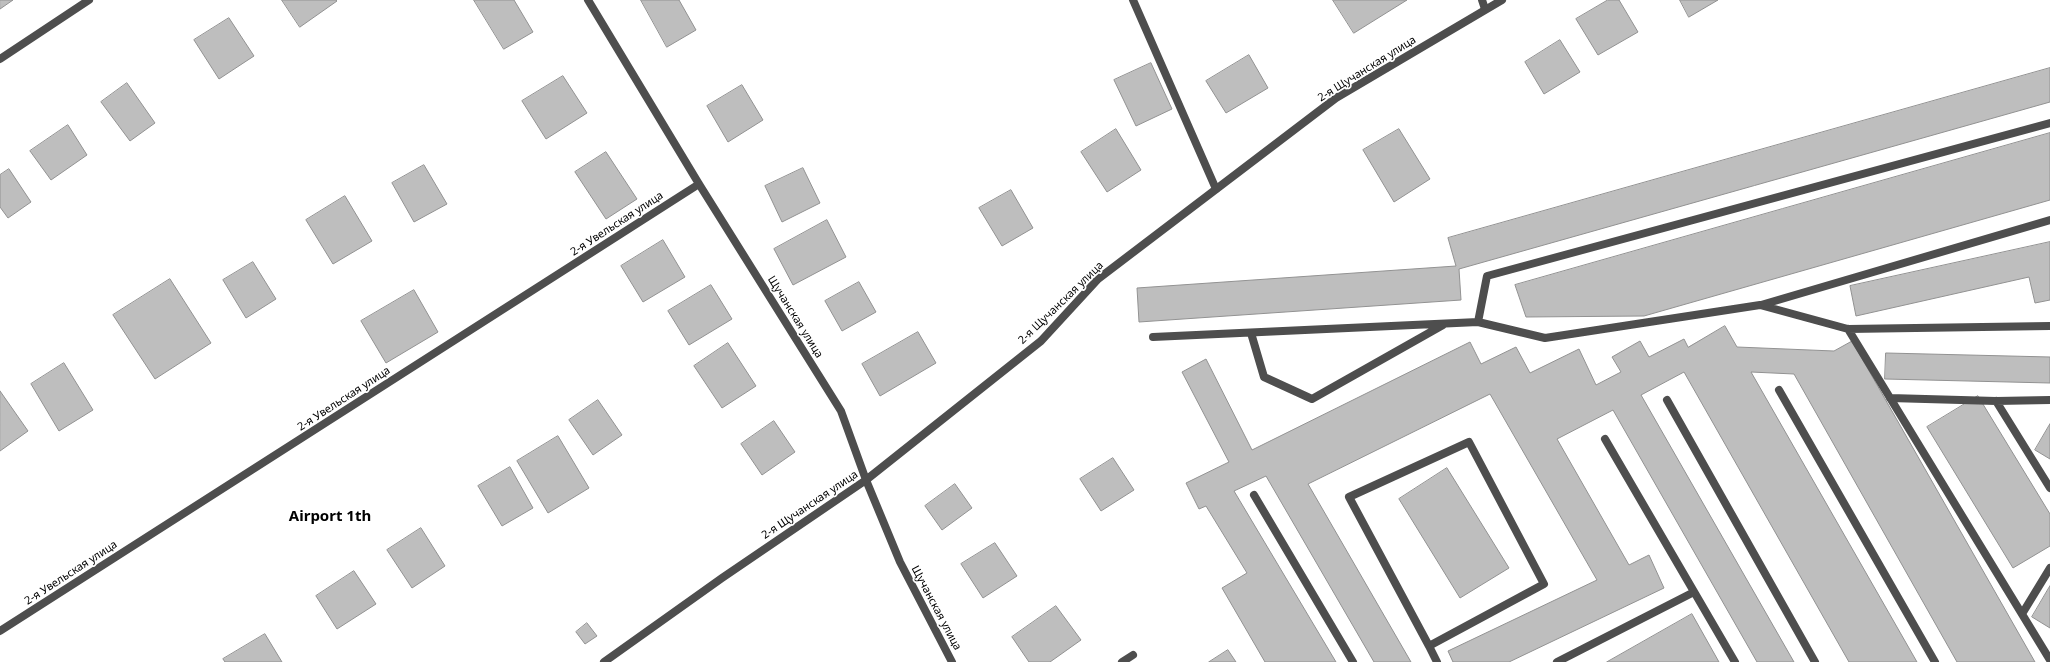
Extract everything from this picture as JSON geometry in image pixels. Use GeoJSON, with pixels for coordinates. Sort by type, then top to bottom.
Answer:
{"type":"FeatureCollection","features":[{"type":"Feature","properties":{"kind":"street"},"geometry":{"type":"LineString","coordinates":[[0,59],[89,0]]}},
{"type":"Feature","properties":{"kind":"street","name":"Щучанская улица"},"geometry":{"type":"LineString","coordinates":[[588,0],[699,184],[842,411],[866,480],[900,562],[952,662]]}},
{"type":"Feature","properties":{"kind":"street"},"geometry":{"type":"LineString","coordinates":[[1133,0],[1216,190]]}},
{"type":"Feature","properties":{"kind":"street"},"geometry":{"type":"LineString","coordinates":[[1482,0],[1485,9]]}},
{"type":"Feature","properties":{"kind":"street","name":"2-я Щучанская улица"},"geometry":{"type":"LineString","coordinates":[[604,662],[722,578],[866,480],[1041,341],[1098,279],[1336,98],[1502,0]]}},
{"type":"Feature","properties":{"kind":"street"},"geometry":{"type":"LineString","coordinates":[[1478,322],[1486,276],[2050,123]]}},
{"type":"Feature","properties":{"kind":"street","name":"2-я Увельская улица"},"geometry":{"type":"LineString","coordinates":[[0,631],[699,184]]}},
{"type":"Feature","properties":{"kind":"street"},"geometry":{"type":"LineString","coordinates":[[1153,337],[1478,322],[1545,338],[1760,305],[2050,220]]}},
{"type":"Feature","properties":{"kind":"street"},"geometry":{"type":"LineString","coordinates":[[1760,305],[1848,329],[2050,326]]}},
{"type":"Feature","properties":{"kind":"street"},"geometry":{"type":"LineString","coordinates":[[1251,333],[1264,377],[1312,399],[1444,324]]}},
{"type":"Feature","properties":{"kind":"street"},"geometry":{"type":"LineString","coordinates":[[1848,329],[2050,660]]}},
{"type":"Feature","properties":{"kind":"street"},"geometry":{"type":"LineString","coordinates":[[1779,390],[1936,662]]}},
{"type":"Feature","properties":{"kind":"street"},"geometry":{"type":"LineString","coordinates":[[1890,398],[1996,401],[2050,400]]}},
{"type":"Feature","properties":{"kind":"street"},"geometry":{"type":"LineString","coordinates":[[1667,400],[1815,662]]}},
{"type":"Feature","properties":{"kind":"street"},"geometry":{"type":"LineString","coordinates":[[1996,401],[2050,488]]}},
{"type":"Feature","properties":{"kind":"street"},"geometry":{"type":"LineString","coordinates":[[1605,439],[1735,662]]}},
{"type":"Feature","properties":{"kind":"street"},"geometry":{"type":"LineString","coordinates":[[1429,646],[1544,584],[1469,442],[1349,496],[1437,662]]}},
{"type":"Feature","properties":{"kind":"street"},"geometry":{"type":"LineString","coordinates":[[1254,495],[1353,662]]}},
{"type":"Feature","properties":{"kind":"street"},"geometry":{"type":"LineString","coordinates":[[2022,614],[2050,568]]}},
{"type":"Feature","properties":{"kind":"street"},"geometry":{"type":"LineString","coordinates":[[1557,662],[1694,592]]}},
{"type":"Feature","properties":{"kind":"street"},"geometry":{"type":"LineString","coordinates":[[1122,662],[1133,655]]}},
{"type":"Feature","properties":{"kind":"building"},"geometry":{"type":"Polygon","coordinates":[[[0,0],[13,0],[0,9],[0,0]]]}},
{"type":"Feature","properties":{"kind":"building"},"geometry":{"type":"Polygon","coordinates":[[[282,0],[336,0],[337,1],[300,27],[282,0]]]}},
{"type":"Feature","properties":{"kind":"building"},"geometry":{"type":"Polygon","coordinates":[[[474,0],[514,0],[533,32],[504,49],[474,0]]]}},
{"type":"Feature","properties":{"kind":"building"},"geometry":{"type":"Polygon","coordinates":[[[641,0],[679,0],[696,30],[667,47],[641,0]]]}},
{"type":"Feature","properties":{"kind":"building"},"geometry":{"type":"Polygon","coordinates":[[[1333,0],[1407,0],[1354,33],[1333,0]]]}},
{"type":"Feature","properties":{"kind":"building"},"geometry":{"type":"Polygon","coordinates":[[[1608,0],[1619,0],[1638,32],[1598,55],[1576,19],[1608,0]]]}},
{"type":"Feature","properties":{"kind":"building"},"geometry":{"type":"Polygon","coordinates":[[[1680,0],[1718,0],[1689,17],[1680,0]]]}},
{"type":"Feature","properties":{"kind":"building"},"geometry":{"type":"Polygon","coordinates":[[[229,18],[254,56],[219,79],[194,40],[229,18]]]}},
{"type":"Feature","properties":{"kind":"building"},"geometry":{"type":"Polygon","coordinates":[[[1560,40],[1580,72],[1544,94],[1525,62],[1560,40]]]}},
{"type":"Feature","properties":{"kind":"building"},"geometry":{"type":"Polygon","coordinates":[[[1249,55],[1268,88],[1226,113],[1206,81],[1249,55]]]}},
{"type":"Feature","properties":{"kind":"building"},"geometry":{"type":"Polygon","coordinates":[[[1151,63],[1172,109],[1136,126],[1114,80],[1151,63]]]}},
{"type":"Feature","properties":{"kind":"building"},"geometry":{"type":"Polygon","coordinates":[[[2050,68],[2050,102],[1459,269],[1461,300],[1139,322],[1137,288],[1456,266],[1448,238],[2050,68]]]}},
{"type":"Feature","properties":{"kind":"building"},"geometry":{"type":"Polygon","coordinates":[[[563,76],[587,113],[546,139],[522,101],[563,76]]]}},
{"type":"Feature","properties":{"kind":"building"},"geometry":{"type":"Polygon","coordinates":[[[127,83],[155,123],[130,141],[101,102],[127,83]]]}},
{"type":"Feature","properties":{"kind":"building"},"geometry":{"type":"Polygon","coordinates":[[[742,85],[763,120],[728,142],[707,106],[742,85]]]}},
{"type":"Feature","properties":{"kind":"building"},"geometry":{"type":"Polygon","coordinates":[[[68,125],[87,155],[51,180],[30,151],[68,125]]]}},
{"type":"Feature","properties":{"kind":"building"},"geometry":{"type":"Polygon","coordinates":[[[1116,129],[1141,170],[1107,192],[1081,152],[1116,129]]]}},
{"type":"Feature","properties":{"kind":"building"},"geometry":{"type":"Polygon","coordinates":[[[1399,129],[1430,179],[1394,202],[1363,150],[1399,129]]]}},
{"type":"Feature","properties":{"kind":"building"},"geometry":{"type":"Polygon","coordinates":[[[2050,133],[2050,200],[1644,316],[1526,317],[1515,285],[2050,133]]]}},
{"type":"Feature","properties":{"kind":"building"},"geometry":{"type":"Polygon","coordinates":[[[606,152],[637,199],[606,219],[575,172],[606,152]]]}},
{"type":"Feature","properties":{"kind":"building"},"geometry":{"type":"Polygon","coordinates":[[[424,165],[447,204],[414,222],[392,183],[424,165]]]}},
{"type":"Feature","properties":{"kind":"building"},"geometry":{"type":"Polygon","coordinates":[[[803,168],[820,203],[782,222],[765,186],[803,168]]]}},
{"type":"Feature","properties":{"kind":"building"},"geometry":{"type":"Polygon","coordinates":[[[9,169],[31,202],[8,218],[0,207],[0,175],[9,169]]]}},
{"type":"Feature","properties":{"kind":"building"},"geometry":{"type":"Polygon","coordinates":[[[1011,190],[1033,228],[1002,246],[979,208],[1011,190]]]}},
{"type":"Feature","properties":{"kind":"building"},"geometry":{"type":"Polygon","coordinates":[[[345,196],[372,241],[333,264],[306,220],[345,196]]]}},
{"type":"Feature","properties":{"kind":"building"},"geometry":{"type":"Polygon","coordinates":[[[827,220],[846,257],[793,285],[774,249],[827,220]]]}},
{"type":"Feature","properties":{"kind":"building"},"geometry":{"type":"Polygon","coordinates":[[[663,240],[685,277],[643,302],[621,266],[663,240]]]}},
{"type":"Feature","properties":{"kind":"building"},"geometry":{"type":"Polygon","coordinates":[[[2050,242],[2050,300],[2035,303],[2029,277],[1856,316],[1850,286],[2050,242]]]}},
{"type":"Feature","properties":{"kind":"building"},"geometry":{"type":"Polygon","coordinates":[[[253,262],[276,299],[246,318],[223,280],[253,262]]]}},
{"type":"Feature","properties":{"kind":"building"},"geometry":{"type":"Polygon","coordinates":[[[170,279],[211,343],[155,379],[113,315],[170,279]]]}},
{"type":"Feature","properties":{"kind":"building"},"geometry":{"type":"Polygon","coordinates":[[[859,282],[876,312],[842,331],[825,301],[859,282]]]}},
{"type":"Feature","properties":{"kind":"building"},"geometry":{"type":"Polygon","coordinates":[[[711,285],[732,319],[689,345],[668,311],[711,285]]]}},
{"type":"Feature","properties":{"kind":"building"},"geometry":{"type":"Polygon","coordinates":[[[414,290],[438,332],[386,363],[361,321],[414,290]]]}},
{"type":"Feature","properties":{"kind":"building"},"geometry":{"type":"Polygon","coordinates":[[[1725,326],[1737,347],[1834,351],[1852,341],[2035,662],[1957,662],[1794,374],[1751,372],[1917,662],[1849,662],[1684,372],[1641,395],[1794,662],[1757,662],[1613,410],[1557,439],[1629,565],[1649,555],[1664,588],[1509,662],[1453,662],[1448,651],[1597,580],[1490,394],[1308,484],[1411,662],[1374,662],[1266,476],[1234,491],[1336,662],[1265,662],[1222,588],[1247,573],[1206,506],[1199,509],[1186,483],[1229,462],[1182,372],[1206,359],[1252,450],[1470,342],[1481,364],[1516,347],[1530,373],[1579,349],[1596,385],[1621,372],[1612,357],[1640,341],[1649,357],[1684,339],[1688,347],[1725,326]]]}},
{"type":"Feature","properties":{"kind":"building"},"geometry":{"type":"Polygon","coordinates":[[[918,332],[936,363],[880,396],[862,364],[918,332]]]}},
{"type":"Feature","properties":{"kind":"building"},"geometry":{"type":"Polygon","coordinates":[[[728,343],[756,386],[722,408],[694,366],[728,343]]]}},
{"type":"Feature","properties":{"kind":"building"},"geometry":{"type":"Polygon","coordinates":[[[1886,353],[2050,357],[2050,383],[1885,379],[1886,353]]]}},
{"type":"Feature","properties":{"kind":"building"},"geometry":{"type":"Polygon","coordinates":[[[64,363],[93,410],[59,431],[31,384],[64,363]]]}},
{"type":"Feature","properties":{"kind":"building"},"geometry":{"type":"Polygon","coordinates":[[[0,391],[28,431],[0,451],[0,391]]]}},
{"type":"Feature","properties":{"kind":"building"},"geometry":{"type":"Polygon","coordinates":[[[1978,396],[2050,514],[2050,546],[2013,568],[1927,427],[1978,396]]]}},
{"type":"Feature","properties":{"kind":"building"},"geometry":{"type":"Polygon","coordinates":[[[598,400],[622,435],[593,455],[569,420],[598,400]]]}},
{"type":"Feature","properties":{"kind":"building"},"geometry":{"type":"Polygon","coordinates":[[[774,421],[795,452],[762,475],[741,444],[774,421]]]}},
{"type":"Feature","properties":{"kind":"building"},"geometry":{"type":"Polygon","coordinates":[[[2050,424],[2050,459],[2035,450],[2050,424]]]}},
{"type":"Feature","properties":{"kind":"building"},"geometry":{"type":"Polygon","coordinates":[[[558,436],[589,488],[548,513],[517,461],[558,436]]]}},
{"type":"Feature","properties":{"kind":"building"},"geometry":{"type":"Polygon","coordinates":[[[1113,458],[1134,490],[1101,511],[1080,479],[1113,458]]]}},
{"type":"Feature","properties":{"kind":"building"},"geometry":{"type":"Polygon","coordinates":[[[510,467],[533,508],[502,526],[478,486],[510,467]]]}},
{"type":"Feature","properties":{"kind":"building"},"geometry":{"type":"Polygon","coordinates":[[[1447,468],[1509,568],[1460,598],[1399,499],[1447,468]]]}},
{"type":"Feature","properties":{"kind":"building"},"geometry":{"type":"Polygon","coordinates":[[[955,484],[972,508],[942,530],[925,506],[955,484]]]}},
{"type":"Feature","properties":{"kind":"building"},"geometry":{"type":"Polygon","coordinates":[[[421,528],[445,566],[412,588],[387,550],[421,528]]]}},
{"type":"Feature","properties":{"kind":"building"},"geometry":{"type":"Polygon","coordinates":[[[995,543],[1017,576],[983,598],[961,564],[995,543]]]}},
{"type":"Feature","properties":{"kind":"building"},"geometry":{"type":"Polygon","coordinates":[[[354,571],[376,604],[337,629],[316,596],[354,571]]]}},
{"type":"Feature","properties":{"kind":"building"},"geometry":{"type":"Polygon","coordinates":[[[2050,586],[2050,628],[2032,617],[2050,586]]]}},
{"type":"Feature","properties":{"kind":"building"},"geometry":{"type":"Polygon","coordinates":[[[1056,606],[1081,640],[1050,662],[1029,662],[1012,637],[1056,606]]]}},
{"type":"Feature","properties":{"kind":"building"},"geometry":{"type":"Polygon","coordinates":[[[1692,614],[1719,662],[1607,662],[1692,614]]]}},
{"type":"Feature","properties":{"kind":"building"},"geometry":{"type":"Polygon","coordinates":[[[587,623],[597,636],[585,644],[576,632],[587,623]]]}},
{"type":"Feature","properties":{"kind":"building"},"geometry":{"type":"Polygon","coordinates":[[[265,634],[282,662],[225,662],[223,659],[265,634]]]}},
{"type":"Feature","properties":{"kind":"building"},"geometry":{"type":"Polygon","coordinates":[[[1228,650],[1236,662],[1209,662],[1228,650]]]}},
{"type":"Feature","properties":{"kind":"district","name":"Airport 1th"},"geometry":{"type":"Point","coordinates":[330,517]}}]}
